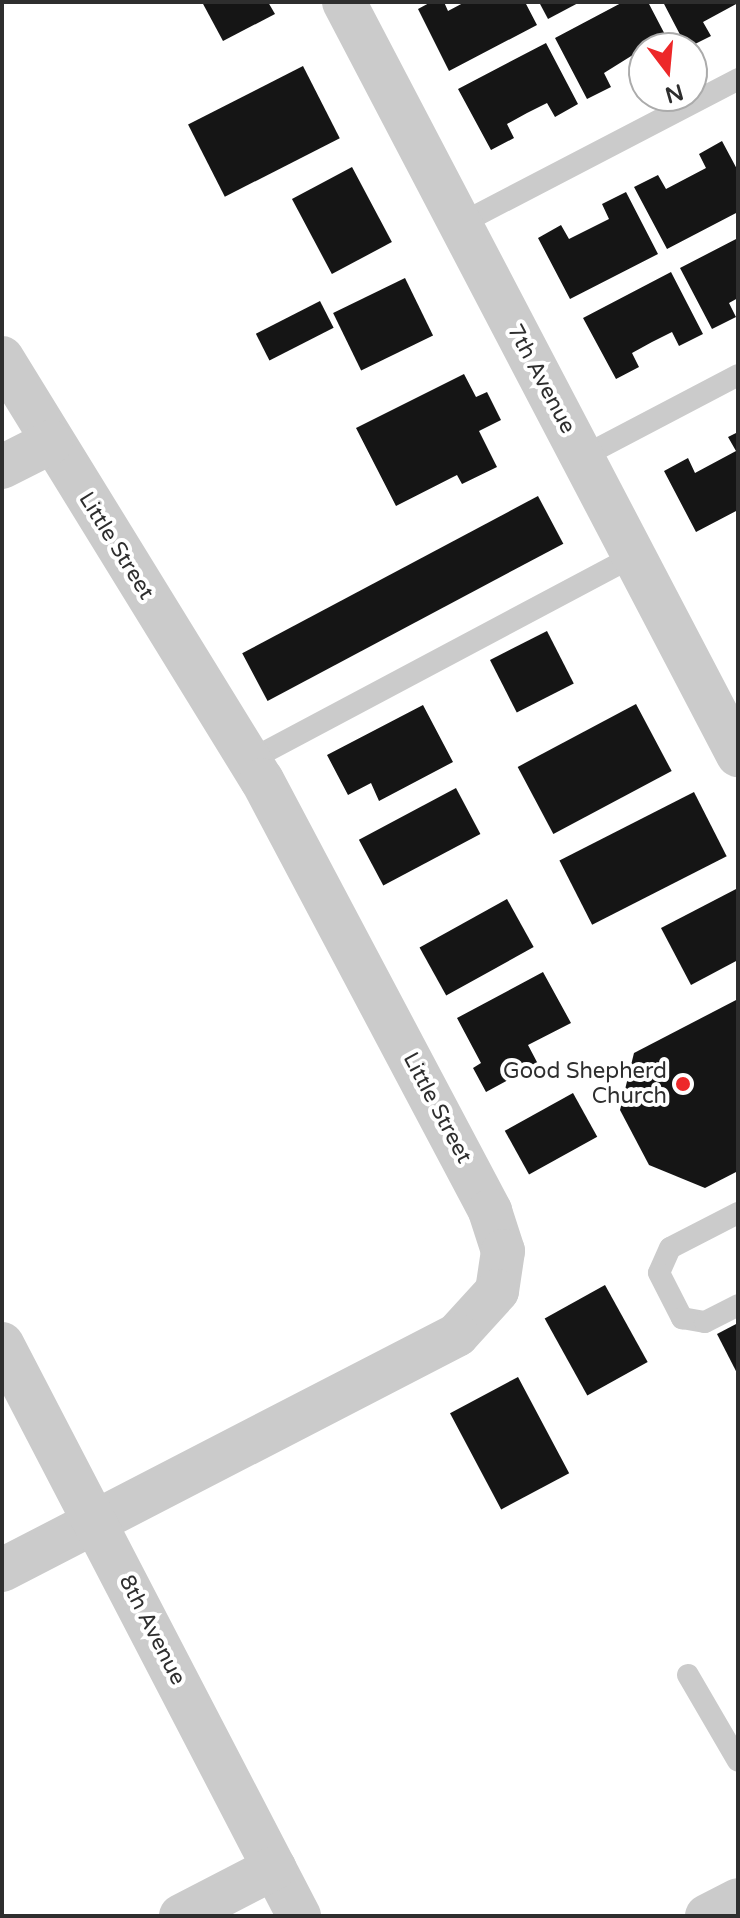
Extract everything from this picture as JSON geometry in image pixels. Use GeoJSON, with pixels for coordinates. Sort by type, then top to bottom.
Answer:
{"type":"FeatureCollection","features":[{"type":"Feature","properties":{"kind":"street","name":"7th Avenue"},"geometry":{"type":"LineString","coordinates":[[344,2],[738,755]]}},
{"type":"Feature","properties":{"kind":"street","name":"Little Street"},"geometry":{"type":"LineString","coordinates":[[2,358],[51,442],[250,760],[490,1211],[502,1272],[487,1309],[457,1335],[2,1570]]}},
{"type":"Feature","properties":{"kind":"street"},"geometry":{"type":"LineString","coordinates":[[2,467],[51,442]]}},
{"type":"Feature","properties":{"kind":"street","name":"8th Avenue"},"geometry":{"type":"LineString","coordinates":[[2,1344],[299,1916]]}},
{"type":"Feature","properties":{"kind":"street"},"geometry":{"type":"LineString","coordinates":[[181,1916],[274,1868]]}},
{"type":"Feature","properties":{"kind":"street"},"geometry":{"type":"LineString","coordinates":[[707,1916],[738,1900]]}},
{"type":"Feature","properties":{"kind":"lane"},"geometry":{"type":"LineString","coordinates":[[460,224],[738,79]]}},
{"type":"Feature","properties":{"kind":"lane"},"geometry":{"type":"LineString","coordinates":[[582,457],[738,375]]}},
{"type":"Feature","properties":{"kind":"lane"},"geometry":{"type":"LineString","coordinates":[[250,760],[633,556]]}},
{"type":"Feature","properties":{"kind":"lane"},"geometry":{"type":"LineString","coordinates":[[738,1213],[670,1248],[659,1273],[682,1318],[705,1322],[738,1305]]}},
{"type":"Feature","properties":{"kind":"lane"},"geometry":{"type":"LineString","coordinates":[[688,1675],[738,1761]]}},
{"type":"Feature","properties":{"kind":"building"},"geometry":{"type":"Polygon","coordinates":[[[202,2],[268,2],[275,14],[223,41],[202,2]]]}},
{"type":"Feature","properties":{"kind":"building"},"geometry":{"type":"Polygon","coordinates":[[[431,2],[444,2],[448,11],[465,2],[525,2],[537,25],[449,71],[418,9],[431,2]]]}},
{"type":"Feature","properties":{"kind":"building"},"geometry":{"type":"Polygon","coordinates":[[[539,2],[580,2],[548,19],[539,2]]]}},
{"type":"Feature","properties":{"kind":"building"},"geometry":{"type":"Polygon","coordinates":[[[623,2],[648,2],[664,32],[628,32],[628,58],[604,73],[611,87],[587,99],[555,38],[623,2]]]}},
{"type":"Feature","properties":{"kind":"building"},"geometry":{"type":"Polygon","coordinates":[[[663,2],[738,2],[703,22],[711,36],[708,38],[708,32],[679,32],[663,2]]]}},
{"type":"Feature","properties":{"kind":"building"},"geometry":{"type":"Polygon","coordinates":[[[546,43],[578,104],[555,117],[547,103],[527,113],[507,124],[514,138],[491,150],[458,89],[546,43]]]}},
{"type":"Feature","properties":{"kind":"building"},"geometry":{"type":"Polygon","coordinates":[[[303,66],[340,138],[225,197],[188,125],[303,66]]]}},
{"type":"Feature","properties":{"kind":"building"},"geometry":{"type":"Polygon","coordinates":[[[722,141],[738,171],[738,212],[667,249],[634,187],[658,175],[666,189],[706,168],[699,154],[722,141]]]}},
{"type":"Feature","properties":{"kind":"building"},"geometry":{"type":"Polygon","coordinates":[[[352,167],[392,242],[332,274],[292,199],[352,167]]]}},
{"type":"Feature","properties":{"kind":"building"},"geometry":{"type":"Polygon","coordinates":[[[626,192],[658,254],[570,299],[538,238],[561,225],[569,239],[609,219],[602,204],[626,192]]]}},
{"type":"Feature","properties":{"kind":"building"},"geometry":{"type":"Polygon","coordinates":[[[738,238],[738,298],[729,303],[736,317],[712,329],[680,268],[738,238]]]}},
{"type":"Feature","properties":{"kind":"building"},"geometry":{"type":"Polygon","coordinates":[[[671,272],[703,334],[679,346],[672,332],[652,342],[632,353],[639,367],[616,379],[583,318],[671,272]]]}},
{"type":"Feature","properties":{"kind":"building"},"geometry":{"type":"Polygon","coordinates":[[[405,278],[433,336],[361,371],[333,313],[405,278]]]}},
{"type":"Feature","properties":{"kind":"building"},"geometry":{"type":"Polygon","coordinates":[[[320,301],[334,328],[269,360],[256,334],[320,301]]]}},
{"type":"Feature","properties":{"kind":"building"},"geometry":{"type":"Polygon","coordinates":[[[464,374],[476,397],[487,392],[501,420],[479,431],[497,467],[462,484],[457,475],[396,506],[356,428],[464,374]]]}},
{"type":"Feature","properties":{"kind":"building"},"geometry":{"type":"Polygon","coordinates":[[[738,432],[738,510],[696,532],[664,471],[688,458],[695,473],[736,451],[728,437],[738,432]]]}},
{"type":"Feature","properties":{"kind":"building"},"geometry":{"type":"Polygon","coordinates":[[[538,496],[563,544],[268,701],[242,653],[538,496]]]}},
{"type":"Feature","properties":{"kind":"building"},"geometry":{"type":"Polygon","coordinates":[[[547,631],[574,684],[517,713],[490,660],[547,631]]]}},
{"type":"Feature","properties":{"kind":"building"},"geometry":{"type":"Polygon","coordinates":[[[636,704],[672,771],[553,834],[518,767],[636,704]]]}},
{"type":"Feature","properties":{"kind":"building"},"geometry":{"type":"Polygon","coordinates":[[[423,705],[453,762],[379,801],[371,783],[348,795],[327,755],[423,705]]]}},
{"type":"Feature","properties":{"kind":"building"},"geometry":{"type":"Polygon","coordinates":[[[456,788],[480,834],[383,886],[359,840],[456,788]]]}},
{"type":"Feature","properties":{"kind":"building"},"geometry":{"type":"Polygon","coordinates":[[[694,792],[727,856],[592,925],[559,861],[694,792]]]}},
{"type":"Feature","properties":{"kind":"building"},"geometry":{"type":"Polygon","coordinates":[[[738,888],[738,960],[691,985],[661,928],[738,888]]]}},
{"type":"Feature","properties":{"kind":"building"},"geometry":{"type":"Polygon","coordinates":[[[507,899],[534,947],[446,996],[420,947],[507,899]]]}},
{"type":"Feature","properties":{"kind":"building"},"geometry":{"type":"Polygon","coordinates":[[[543,972],[571,1023],[528,1045],[538,1064],[486,1092],[473,1068],[481,1063],[457,1018],[543,972]]]}},
{"type":"Feature","properties":{"kind":"building","name":"Good Shepherd Church"},"geometry":{"type":"Polygon","coordinates":[[[738,999],[738,1171],[705,1188],[649,1165],[620,1110],[634,1053],[738,999]]]}},
{"type":"Feature","properties":{"kind":"building"},"geometry":{"type":"Polygon","coordinates":[[[573,1093],[597,1137],[529,1175],[505,1131],[573,1093]]]}},
{"type":"Feature","properties":{"kind":"building"},"geometry":{"type":"Polygon","coordinates":[[[605,1285],[648,1362],[587,1395],[545,1318],[605,1285]]]}},
{"type":"Feature","properties":{"kind":"building"},"geometry":{"type":"Polygon","coordinates":[[[738,1323],[738,1375],[717,1334],[738,1323]]]}},
{"type":"Feature","properties":{"kind":"building"},"geometry":{"type":"Polygon","coordinates":[[[518,1377],[569,1473],[501,1509],[450,1413],[518,1377]]]}},
{"type":"Feature","properties":{"kind":"place","name":"Good Shepherd Church"},"geometry":{"type":"Point","coordinates":[683,1084]}}]}
